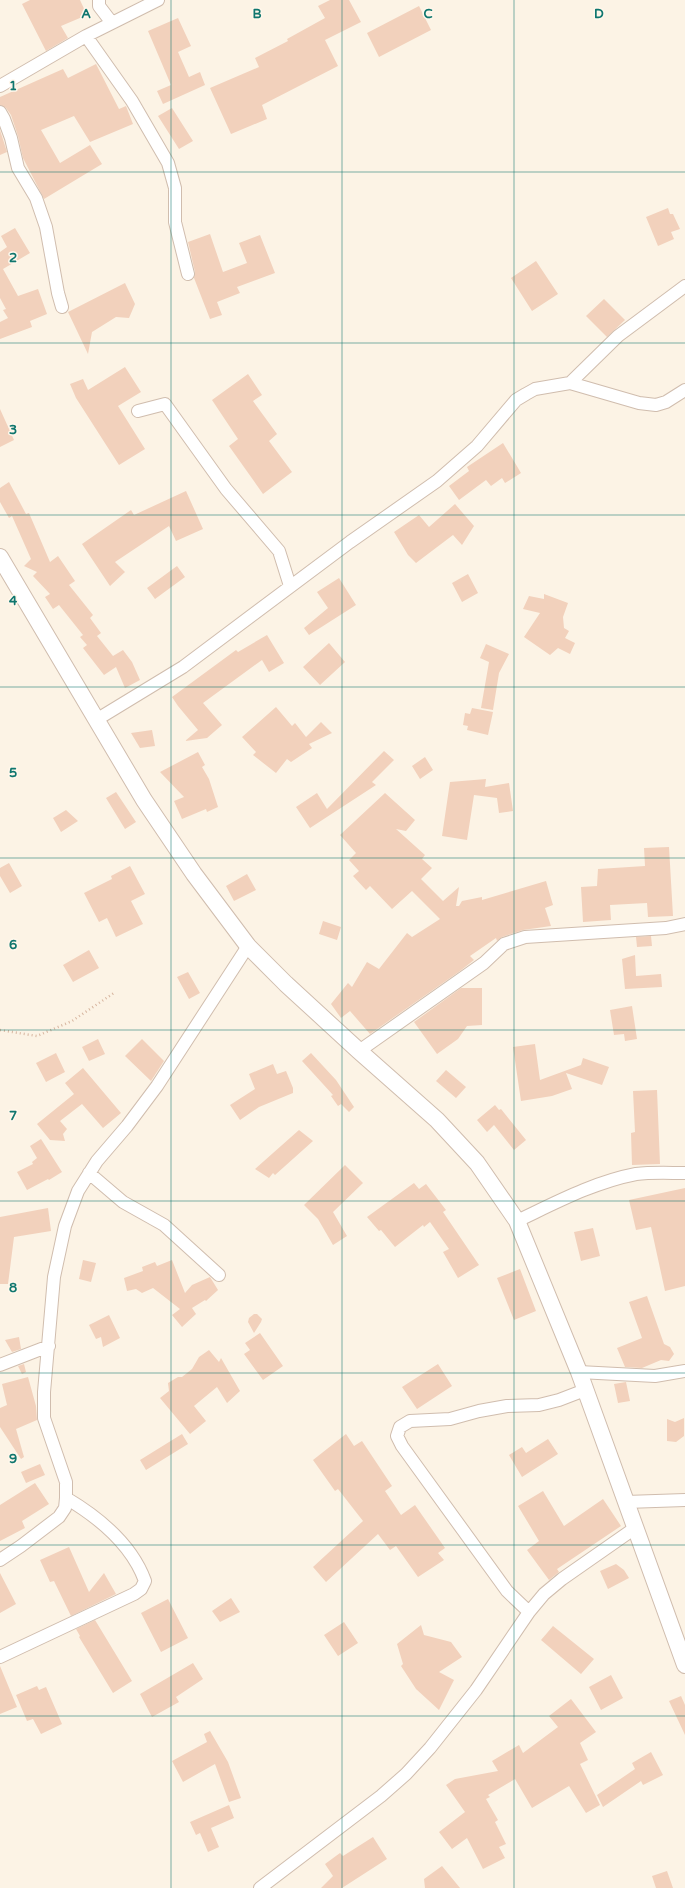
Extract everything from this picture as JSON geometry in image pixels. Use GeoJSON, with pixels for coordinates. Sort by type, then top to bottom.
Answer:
{"type":"FeatureCollection","features":[{"type":"Feature","properties":{"kind":"street"},"geometry":{"type":"LineString","coordinates":[[99,0],[99,6],[112,23]]}},
{"type":"Feature","properties":{"kind":"street"},"geometry":{"type":"LineString","coordinates":[[0,86],[73,45],[86,36],[158,0]]}},
{"type":"Feature","properties":{"kind":"street"},"geometry":{"type":"LineString","coordinates":[[86,36],[132,101],[168,163],[175,188],[175,222],[188,274]]}},
{"type":"Feature","properties":{"kind":"street"},"geometry":{"type":"LineString","coordinates":[[0,112],[11,138],[18,168],[36,198],[46,227],[62,307]]}},
{"type":"Feature","properties":{"kind":"street"},"geometry":{"type":"LineString","coordinates":[[570,383],[618,336],[685,286]]}},
{"type":"Feature","properties":{"kind":"street"},"geometry":{"type":"LineString","coordinates":[[96,720],[183,667],[350,542],[437,481],[477,446],[516,400],[535,389],[570,383],[639,403],[656,405],[666,402],[685,390]]}},
{"type":"Feature","properties":{"kind":"street"},"geometry":{"type":"LineString","coordinates":[[138,411],[165,404],[226,489],[278,551],[290,586]]}},
{"type":"Feature","properties":{"kind":"street"},"geometry":{"type":"LineString","coordinates":[[0,558],[148,806],[194,874],[248,946],[286,984],[437,1120],[477,1163],[517,1221],[579,1372],[635,1528],[682,1648],[685,1664]]}},
{"type":"Feature","properties":{"kind":"street"},"geometry":{"type":"LineString","coordinates":[[359,1051],[484,963],[504,944],[525,936],[666,928],[685,924]]}},
{"type":"Feature","properties":{"kind":"street"},"geometry":{"type":"LineString","coordinates":[[0,1560],[22,1546],[59,1517],[65,1508],[66,1482],[44,1418],[44,1392],[54,1277],[64,1234],[78,1191],[89,1173],[157,1086],[248,946]]}},
{"type":"Feature","properties":{"kind":"street"},"geometry":{"type":"LineString","coordinates":[[89,1173],[123,1202],[164,1225],[219,1275]]}},
{"type":"Feature","properties":{"kind":"street"},"geometry":{"type":"LineString","coordinates":[[517,1221],[582,1191],[613,1180],[638,1174],[685,1174]]}},
{"type":"Feature","properties":{"kind":"street"},"geometry":{"type":"LineString","coordinates":[[0,1365],[49,1346]]}},
{"type":"Feature","properties":{"kind":"street"},"geometry":{"type":"LineString","coordinates":[[579,1372],[655,1376],[685,1371]]}},
{"type":"Feature","properties":{"kind":"street"},"geometry":{"type":"LineString","coordinates":[[529,1612],[507,1591],[402,1446],[397,1436],[400,1427],[410,1421],[450,1419],[479,1411],[507,1406],[539,1405],[559,1400],[585,1390]]}},
{"type":"Feature","properties":{"kind":"street"},"geometry":{"type":"LineString","coordinates":[[0,1657],[134,1594],[141,1589],[145,1581],[137,1564],[105,1524],[88,1511],[66,1498]]}},
{"type":"Feature","properties":{"kind":"street"},"geometry":{"type":"LineString","coordinates":[[626,1502],[685,1500]]}},
{"type":"Feature","properties":{"kind":"street"},"geometry":{"type":"LineString","coordinates":[[268,1886],[406,1774],[430,1748],[476,1690],[529,1612],[544,1594],[562,1579],[635,1528]]}},
{"type":"Feature","properties":{"kind":"path"},"geometry":{"type":"LineString","coordinates":[[0,1030],[37,1036],[72,1021],[114,993]]}},
{"type":"Feature","properties":{"kind":"building"},"geometry":{"type":"Polygon","coordinates":[[[30,0],[80,0],[87,15],[61,26],[68,38],[46,51],[22,4],[30,0]]]}},
{"type":"Feature","properties":{"kind":"building"},"geometry":{"type":"Polygon","coordinates":[[[330,0],[349,0],[361,22],[325,40],[338,66],[262,105],[267,119],[231,134],[210,88],[259,67],[255,58],[288,41],[287,39],[325,18],[318,6],[330,0]]]}},
{"type":"Feature","properties":{"kind":"building"},"geometry":{"type":"Polygon","coordinates":[[[419,6],[431,30],[379,57],[367,33],[419,6]]]}},
{"type":"Feature","properties":{"kind":"building"},"geometry":{"type":"Polygon","coordinates":[[[178,18],[191,46],[178,52],[189,77],[200,72],[205,85],[163,104],[157,91],[171,85],[148,31],[178,18]]]}},
{"type":"Feature","properties":{"kind":"building"},"geometry":{"type":"Polygon","coordinates":[[[96,64],[119,109],[126,106],[133,124],[90,142],[74,116],[41,130],[60,163],[90,145],[102,164],[44,199],[23,158],[11,115],[6,108],[0,105],[0,97],[63,69],[68,78],[96,64]]]}},
{"type":"Feature","properties":{"kind":"building"},"geometry":{"type":"Polygon","coordinates":[[[172,108],[193,141],[179,149],[158,116],[172,108]]]}},
{"type":"Feature","properties":{"kind":"building"},"geometry":{"type":"Polygon","coordinates":[[[0,130],[7,152],[0,155],[0,130]]]}},
{"type":"Feature","properties":{"kind":"building"},"geometry":{"type":"Polygon","coordinates":[[[668,208],[670,214],[673,214],[680,229],[671,232],[674,239],[658,246],[646,217],[668,208]]]}},
{"type":"Feature","properties":{"kind":"building"},"geometry":{"type":"Polygon","coordinates":[[[15,228],[30,253],[3,269],[18,296],[38,289],[47,314],[30,321],[32,327],[0,339],[0,322],[8,318],[3,310],[6,309],[0,298],[0,252],[7,247],[1,236],[15,228]]]}},
{"type":"Feature","properties":{"kind":"building"},"geometry":{"type":"Polygon","coordinates":[[[210,234],[223,272],[247,263],[239,243],[260,235],[275,273],[237,287],[240,293],[217,302],[222,315],[210,319],[194,278],[195,272],[188,242],[210,234]]]}},
{"type":"Feature","properties":{"kind":"building"},"geometry":{"type":"Polygon","coordinates":[[[536,261],[558,294],[532,311],[511,278],[536,261]]]}},
{"type":"Feature","properties":{"kind":"building"},"geometry":{"type":"Polygon","coordinates":[[[125,283],[135,304],[129,318],[116,317],[92,332],[88,354],[68,312],[125,283]]]}},
{"type":"Feature","properties":{"kind":"building"},"geometry":{"type":"Polygon","coordinates":[[[604,299],[625,320],[607,337],[586,316],[604,299]]]}},
{"type":"Feature","properties":{"kind":"building"},"geometry":{"type":"Polygon","coordinates":[[[125,367],[141,392],[118,406],[145,449],[119,465],[76,398],[70,384],[83,379],[88,390],[125,367]]]}},
{"type":"Feature","properties":{"kind":"building"},"geometry":{"type":"Polygon","coordinates":[[[248,374],[262,395],[253,401],[277,434],[269,441],[292,472],[263,494],[229,446],[238,439],[212,400],[248,374]]]}},
{"type":"Feature","properties":{"kind":"building"},"geometry":{"type":"Polygon","coordinates":[[[0,409],[14,440],[0,447],[0,409]]]}},
{"type":"Feature","properties":{"kind":"building"},"geometry":{"type":"Polygon","coordinates":[[[503,443],[521,473],[505,483],[502,478],[491,486],[486,480],[459,500],[449,486],[469,471],[467,467],[503,443]]]}},
{"type":"Feature","properties":{"kind":"building"},"geometry":{"type":"Polygon","coordinates":[[[9,482],[26,514],[29,513],[50,562],[58,556],[75,581],[69,585],[93,615],[90,618],[101,633],[97,636],[113,656],[123,650],[132,662],[140,680],[125,688],[116,667],[104,675],[83,648],[87,645],[80,637],[83,635],[59,605],[53,609],[45,597],[50,594],[33,576],[37,572],[24,566],[31,559],[12,516],[9,518],[0,502],[0,488],[9,482]]]}},
{"type":"Feature","properties":{"kind":"building"},"geometry":{"type":"Polygon","coordinates":[[[186,491],[203,529],[176,541],[169,526],[115,562],[125,572],[110,586],[82,544],[131,510],[134,515],[186,491]]]}},
{"type":"Feature","properties":{"kind":"building"},"geometry":{"type":"Polygon","coordinates":[[[455,504],[474,526],[462,545],[453,535],[416,563],[408,555],[394,532],[419,515],[429,527],[455,504]]]}},
{"type":"Feature","properties":{"kind":"building"},"geometry":{"type":"Polygon","coordinates":[[[177,566],[185,577],[155,599],[147,588],[177,566]]]}},
{"type":"Feature","properties":{"kind":"building"},"geometry":{"type":"Polygon","coordinates":[[[468,574],[478,593],[462,602],[452,583],[468,574]]]}},
{"type":"Feature","properties":{"kind":"building"},"geometry":{"type":"Polygon","coordinates":[[[339,578],[356,605],[309,635],[304,628],[328,608],[317,592],[339,578]]]}},
{"type":"Feature","properties":{"kind":"building"},"geometry":{"type":"Polygon","coordinates":[[[544,594],[568,603],[563,617],[564,628],[569,631],[565,638],[575,643],[570,654],[558,648],[550,655],[524,637],[540,613],[523,609],[529,596],[544,599],[544,594]]]}},
{"type":"Feature","properties":{"kind":"building"},"geometry":{"type":"Polygon","coordinates":[[[267,635],[284,663],[269,672],[262,660],[203,703],[222,725],[207,738],[185,741],[198,730],[172,697],[236,650],[238,652],[267,635]]]}},
{"type":"Feature","properties":{"kind":"building"},"geometry":{"type":"Polygon","coordinates":[[[329,643],[345,662],[320,685],[303,667],[329,643]]]}},
{"type":"Feature","properties":{"kind":"building"},"geometry":{"type":"Polygon","coordinates":[[[486,644],[509,654],[499,673],[493,710],[481,708],[489,662],[480,658],[486,644]]]}},
{"type":"Feature","properties":{"kind":"building"},"geometry":{"type":"Polygon","coordinates":[[[276,707],[292,726],[295,723],[306,737],[321,722],[332,733],[309,744],[312,748],[291,762],[287,759],[276,773],[253,755],[256,752],[242,737],[276,707]]]}},
{"type":"Feature","properties":{"kind":"building"},"geometry":{"type":"Polygon","coordinates":[[[472,708],[493,712],[488,735],[467,730],[468,726],[463,725],[465,713],[470,714],[472,708]]]}},
{"type":"Feature","properties":{"kind":"building"},"geometry":{"type":"Polygon","coordinates":[[[152,730],[155,746],[140,748],[131,733],[152,730]]]}},
{"type":"Feature","properties":{"kind":"building"},"geometry":{"type":"Polygon","coordinates":[[[384,751],[394,760],[372,782],[376,785],[310,828],[296,807],[317,793],[327,809],[384,751]]]}},
{"type":"Feature","properties":{"kind":"building"},"geometry":{"type":"Polygon","coordinates":[[[198,752],[205,765],[202,767],[209,779],[218,807],[207,812],[206,809],[182,819],[174,801],[184,797],[160,772],[198,752]]]}},
{"type":"Feature","properties":{"kind":"building"},"geometry":{"type":"Polygon","coordinates":[[[425,757],[433,770],[420,779],[412,766],[425,757]]]}},
{"type":"Feature","properties":{"kind":"building"},"geometry":{"type":"Polygon","coordinates":[[[486,779],[485,787],[509,783],[513,811],[499,813],[497,798],[474,795],[467,840],[442,836],[450,782],[486,779]]]}},
{"type":"Feature","properties":{"kind":"building"},"geometry":{"type":"Polygon","coordinates":[[[116,792],[136,822],[125,829],[106,798],[116,792]]]}},
{"type":"Feature","properties":{"kind":"building"},"geometry":{"type":"Polygon","coordinates":[[[385,793],[415,820],[406,831],[396,829],[425,855],[422,859],[432,868],[421,879],[443,901],[459,887],[456,906],[459,906],[462,901],[482,897],[482,900],[546,881],[553,905],[545,908],[551,926],[523,930],[502,937],[497,941],[496,938],[470,956],[474,960],[460,971],[370,1034],[350,1011],[341,1018],[331,1004],[348,983],[352,987],[367,962],[379,969],[407,933],[412,937],[440,919],[412,891],[392,909],[370,886],[366,890],[353,876],[359,871],[349,860],[356,853],[340,835],[385,793]]]}},
{"type":"Feature","properties":{"kind":"building"},"geometry":{"type":"Polygon","coordinates":[[[66,810],[78,821],[61,832],[53,818],[66,810]]]}},
{"type":"Feature","properties":{"kind":"building"},"geometry":{"type":"Polygon","coordinates":[[[669,847],[673,916],[648,917],[647,903],[610,905],[611,920],[583,922],[581,887],[597,886],[598,869],[645,866],[644,848],[669,847]]]}},
{"type":"Feature","properties":{"kind":"building"},"geometry":{"type":"Polygon","coordinates":[[[9,863],[22,886],[10,893],[0,876],[0,868],[9,863]]]}},
{"type":"Feature","properties":{"kind":"building"},"geometry":{"type":"Polygon","coordinates":[[[130,866],[145,894],[131,901],[143,924],[116,937],[107,918],[99,922],[84,893],[112,879],[111,876],[130,866]]]}},
{"type":"Feature","properties":{"kind":"building"},"geometry":{"type":"Polygon","coordinates":[[[247,874],[256,890],[234,901],[226,886],[247,874]]]}},
{"type":"Feature","properties":{"kind":"building"},"geometry":{"type":"Polygon","coordinates":[[[323,921],[341,927],[337,940],[319,934],[323,921]]]}},
{"type":"Feature","properties":{"kind":"building"},"geometry":{"type":"Polygon","coordinates":[[[651,936],[652,946],[637,947],[636,937],[651,936]]]}},
{"type":"Feature","properties":{"kind":"building"},"geometry":{"type":"Polygon","coordinates":[[[89,950],[99,968],[73,982],[63,965],[89,950]]]}},
{"type":"Feature","properties":{"kind":"building"},"geometry":{"type":"Polygon","coordinates":[[[635,955],[636,976],[661,974],[662,987],[625,989],[622,959],[635,955]]]}},
{"type":"Feature","properties":{"kind":"building"},"geometry":{"type":"Polygon","coordinates":[[[188,972],[200,993],[189,999],[177,977],[188,972]]]}},
{"type":"Feature","properties":{"kind":"building"},"geometry":{"type":"Polygon","coordinates":[[[461,988],[482,988],[482,1025],[467,1026],[458,1039],[437,1054],[414,1022],[461,988]]]}},
{"type":"Feature","properties":{"kind":"building"},"geometry":{"type":"Polygon","coordinates":[[[632,1006],[637,1039],[625,1041],[624,1034],[614,1035],[610,1010],[632,1006]]]}},
{"type":"Feature","properties":{"kind":"building"},"geometry":{"type":"Polygon","coordinates":[[[98,1039],[105,1054],[89,1061],[82,1047],[98,1039]]]}},
{"type":"Feature","properties":{"kind":"building"},"geometry":{"type":"Polygon","coordinates":[[[142,1039],[164,1061],[151,1081],[125,1056],[142,1039]]]}},
{"type":"Feature","properties":{"kind":"building"},"geometry":{"type":"Polygon","coordinates":[[[535,1044],[540,1080],[581,1065],[583,1058],[609,1067],[602,1085],[566,1073],[572,1089],[552,1096],[521,1101],[513,1047],[535,1044]]]}},
{"type":"Feature","properties":{"kind":"building"},"geometry":{"type":"Polygon","coordinates":[[[56,1053],[65,1072],[46,1082],[36,1063],[56,1053]]]}},
{"type":"Feature","properties":{"kind":"building"},"geometry":{"type":"Polygon","coordinates":[[[311,1053],[336,1080],[354,1107],[349,1112],[341,1104],[338,1106],[331,1096],[333,1095],[302,1061],[311,1053]]]}},
{"type":"Feature","properties":{"kind":"building"},"geometry":{"type":"Polygon","coordinates":[[[273,1064],[277,1074],[286,1071],[293,1088],[293,1093],[259,1107],[240,1120],[230,1105],[255,1089],[249,1074],[273,1064]]]}},
{"type":"Feature","properties":{"kind":"building"},"geometry":{"type":"Polygon","coordinates":[[[83,1068],[121,1113],[103,1128],[82,1104],[60,1121],[67,1129],[63,1134],[65,1141],[50,1140],[37,1124],[74,1094],[65,1083],[83,1068]]]}},
{"type":"Feature","properties":{"kind":"building"},"geometry":{"type":"Polygon","coordinates":[[[446,1070],[466,1087],[456,1098],[436,1081],[446,1070]]]}},
{"type":"Feature","properties":{"kind":"building"},"geometry":{"type":"Polygon","coordinates":[[[657,1090],[660,1164],[632,1165],[631,1133],[635,1132],[633,1091],[657,1090]]]}},
{"type":"Feature","properties":{"kind":"building"},"geometry":{"type":"Polygon","coordinates":[[[495,1105],[499,1110],[501,1109],[526,1140],[514,1150],[494,1125],[487,1132],[477,1120],[495,1105]]]}},
{"type":"Feature","properties":{"kind":"building"},"geometry":{"type":"Polygon","coordinates":[[[299,1130],[313,1141],[275,1175],[273,1173],[269,1178],[255,1169],[299,1130]]]}},
{"type":"Feature","properties":{"kind":"building"},"geometry":{"type":"Polygon","coordinates":[[[41,1139],[62,1172],[27,1190],[17,1172],[33,1164],[32,1162],[37,1158],[30,1146],[41,1139]]]}},
{"type":"Feature","properties":{"kind":"building"},"geometry":{"type":"Polygon","coordinates":[[[345,1165],[363,1183],[333,1212],[347,1236],[333,1245],[318,1219],[304,1205],[345,1165]]]}},
{"type":"Feature","properties":{"kind":"building"},"geometry":{"type":"Polygon","coordinates":[[[414,1183],[419,1189],[426,1184],[446,1210],[443,1212],[479,1265],[458,1278],[443,1252],[449,1249],[430,1222],[424,1227],[423,1225],[395,1247],[381,1230],[379,1231],[367,1217],[414,1183]]]}},
{"type":"Feature","properties":{"kind":"building"},"geometry":{"type":"Polygon","coordinates":[[[685,1188],[685,1286],[665,1291],[651,1227],[636,1230],[629,1200],[685,1188]]]}},
{"type":"Feature","properties":{"kind":"building"},"geometry":{"type":"Polygon","coordinates":[[[48,1208],[51,1231],[14,1237],[8,1284],[0,1284],[0,1217],[48,1208]]]}},
{"type":"Feature","properties":{"kind":"building"},"geometry":{"type":"Polygon","coordinates":[[[593,1228],[600,1256],[581,1261],[574,1232],[593,1228]]]}},
{"type":"Feature","properties":{"kind":"building"},"geometry":{"type":"Polygon","coordinates":[[[83,1260],[96,1263],[91,1282],[79,1279],[83,1260]]]}},
{"type":"Feature","properties":{"kind":"building"},"geometry":{"type":"Polygon","coordinates":[[[172,1260],[185,1293],[192,1285],[210,1277],[218,1290],[206,1301],[205,1300],[192,1308],[196,1314],[182,1327],[172,1315],[180,1309],[153,1288],[142,1293],[136,1289],[127,1291],[124,1278],[143,1271],[142,1267],[155,1262],[157,1266],[172,1260]]]}},
{"type":"Feature","properties":{"kind":"building"},"geometry":{"type":"Polygon","coordinates":[[[520,1269],[536,1311],[514,1320],[497,1278],[520,1269]]]}},
{"type":"Feature","properties":{"kind":"building"},"geometry":{"type":"Polygon","coordinates":[[[647,1296],[664,1344],[670,1347],[674,1354],[669,1361],[661,1360],[642,1368],[625,1367],[617,1348],[642,1338],[629,1302],[647,1296]]]}},
{"type":"Feature","properties":{"kind":"building"},"geometry":{"type":"Polygon","coordinates":[[[254,1314],[257,1314],[262,1319],[254,1333],[248,1322],[249,1318],[254,1314]]]}},
{"type":"Feature","properties":{"kind":"building"},"geometry":{"type":"Polygon","coordinates":[[[109,1315],[120,1338],[103,1347],[101,1337],[96,1339],[89,1325],[109,1315]]]}},
{"type":"Feature","properties":{"kind":"building"},"geometry":{"type":"Polygon","coordinates":[[[260,1333],[283,1366],[263,1380],[244,1354],[250,1350],[245,1343],[260,1333]]]}},
{"type":"Feature","properties":{"kind":"building"},"geometry":{"type":"Polygon","coordinates":[[[19,1337],[21,1349],[12,1352],[5,1340],[19,1337]]]}},
{"type":"Feature","properties":{"kind":"building"},"geometry":{"type":"Polygon","coordinates":[[[209,1350],[219,1362],[221,1358],[240,1391],[227,1403],[217,1387],[194,1406],[206,1421],[190,1434],[160,1398],[169,1391],[168,1383],[178,1377],[182,1377],[192,1369],[199,1357],[209,1350]]]}},
{"type":"Feature","properties":{"kind":"building"},"geometry":{"type":"Polygon","coordinates":[[[24,1364],[26,1372],[22,1374],[18,1366],[24,1364]]]}},
{"type":"Feature","properties":{"kind":"building"},"geometry":{"type":"Polygon","coordinates":[[[438,1364],[452,1386],[417,1409],[402,1387],[438,1364]]]}},
{"type":"Feature","properties":{"kind":"building"},"geometry":{"type":"Polygon","coordinates":[[[28,1377],[36,1406],[37,1420],[16,1429],[24,1457],[21,1459],[0,1427],[0,1408],[7,1405],[2,1384],[28,1377]]]}},
{"type":"Feature","properties":{"kind":"building"},"geometry":{"type":"Polygon","coordinates":[[[626,1382],[630,1401],[618,1403],[614,1384],[626,1382]]]}},
{"type":"Feature","properties":{"kind":"building"},"geometry":{"type":"Polygon","coordinates":[[[684,1418],[684,1436],[676,1442],[667,1441],[667,1419],[675,1422],[684,1418]]]}},
{"type":"Feature","properties":{"kind":"building"},"geometry":{"type":"Polygon","coordinates":[[[182,1434],[188,1444],[146,1470],[140,1460],[182,1434]]]}},
{"type":"Feature","properties":{"kind":"building"},"geometry":{"type":"Polygon","coordinates":[[[346,1434],[354,1446],[362,1441],[392,1486],[385,1491],[401,1515],[415,1505],[445,1548],[438,1553],[444,1560],[418,1577],[396,1546],[390,1550],[378,1534],[326,1582],[313,1567],[363,1521],[338,1489],[335,1491],[313,1460],[346,1434]]]}},
{"type":"Feature","properties":{"kind":"building"},"geometry":{"type":"Polygon","coordinates":[[[548,1439],[558,1454],[522,1477],[509,1455],[522,1447],[526,1453],[548,1439]]]}},
{"type":"Feature","properties":{"kind":"building"},"geometry":{"type":"Polygon","coordinates":[[[40,1464],[45,1475],[26,1483],[21,1472],[40,1464]]]}},
{"type":"Feature","properties":{"kind":"building"},"geometry":{"type":"Polygon","coordinates":[[[35,1483],[49,1504],[22,1521],[25,1528],[0,1541],[0,1505],[35,1483]]]}},
{"type":"Feature","properties":{"kind":"building"},"geometry":{"type":"Polygon","coordinates":[[[543,1491],[564,1526],[603,1499],[621,1526],[557,1569],[559,1572],[549,1580],[527,1550],[539,1541],[518,1506],[543,1491]]]}},
{"type":"Feature","properties":{"kind":"building"},"geometry":{"type":"Polygon","coordinates":[[[69,1547],[89,1592],[104,1573],[116,1594],[71,1616],[54,1581],[50,1582],[40,1560],[69,1547]]]}},
{"type":"Feature","properties":{"kind":"building"},"geometry":{"type":"Polygon","coordinates":[[[616,1564],[624,1570],[629,1578],[608,1589],[600,1571],[616,1564]]]}},
{"type":"Feature","properties":{"kind":"building"},"geometry":{"type":"Polygon","coordinates":[[[0,1573],[16,1604],[0,1613],[0,1573]]]}},
{"type":"Feature","properties":{"kind":"building"},"geometry":{"type":"Polygon","coordinates":[[[231,1598],[240,1612],[220,1622],[212,1611],[231,1598]]]}},
{"type":"Feature","properties":{"kind":"building"},"geometry":{"type":"Polygon","coordinates":[[[168,1599],[188,1638],[161,1652],[141,1613],[168,1599]]]}},
{"type":"Feature","properties":{"kind":"building"},"geometry":{"type":"Polygon","coordinates":[[[95,1620],[132,1681],[113,1693],[79,1637],[80,1636],[76,1629],[95,1620]]]}},
{"type":"Feature","properties":{"kind":"building"},"geometry":{"type":"Polygon","coordinates":[[[344,1622],[358,1643],[338,1656],[324,1635],[344,1622]]]}},
{"type":"Feature","properties":{"kind":"building"},"geometry":{"type":"Polygon","coordinates":[[[421,1625],[424,1635],[451,1642],[462,1657],[439,1672],[454,1680],[439,1710],[416,1689],[401,1666],[403,1664],[397,1644],[421,1625]]]}},
{"type":"Feature","properties":{"kind":"building"},"geometry":{"type":"Polygon","coordinates":[[[553,1626],[594,1659],[581,1674],[541,1640],[553,1626]]]}},
{"type":"Feature","properties":{"kind":"building"},"geometry":{"type":"Polygon","coordinates":[[[193,1663],[203,1679],[176,1697],[179,1702],[152,1717],[140,1694],[193,1663]]]}},
{"type":"Feature","properties":{"kind":"building"},"geometry":{"type":"Polygon","coordinates":[[[0,1666],[17,1707],[0,1714],[0,1666]]]}},
{"type":"Feature","properties":{"kind":"building"},"geometry":{"type":"Polygon","coordinates":[[[611,1675],[623,1698],[601,1710],[589,1687],[611,1675]]]}},
{"type":"Feature","properties":{"kind":"building"},"geometry":{"type":"Polygon","coordinates":[[[37,1686],[39,1690],[46,1687],[62,1724],[41,1734],[33,1719],[27,1721],[16,1695],[37,1686]]]}},
{"type":"Feature","properties":{"kind":"building"},"geometry":{"type":"Polygon","coordinates":[[[681,1696],[685,1705],[685,1735],[669,1701],[681,1696]]]}},
{"type":"Feature","properties":{"kind":"building"},"geometry":{"type":"Polygon","coordinates":[[[571,1699],[596,1732],[580,1743],[588,1760],[580,1764],[600,1805],[586,1813],[569,1786],[532,1808],[515,1779],[488,1795],[490,1797],[486,1799],[498,1820],[495,1822],[506,1844],[499,1847],[505,1858],[483,1869],[467,1838],[452,1849],[439,1832],[465,1812],[446,1785],[455,1779],[498,1771],[492,1761],[519,1745],[523,1753],[558,1727],[549,1716],[571,1699]]]}},
{"type":"Feature","properties":{"kind":"building"},"geometry":{"type":"Polygon","coordinates":[[[210,1731],[228,1762],[241,1798],[229,1802],[215,1764],[183,1782],[172,1761],[207,1742],[204,1734],[210,1731]]]}},
{"type":"Feature","properties":{"kind":"building"},"geometry":{"type":"Polygon","coordinates":[[[651,1752],[663,1775],[643,1785],[641,1781],[603,1807],[597,1795],[635,1769],[632,1763],[651,1752]]]}},
{"type":"Feature","properties":{"kind":"building"},"geometry":{"type":"Polygon","coordinates":[[[229,1805],[234,1818],[211,1828],[219,1847],[208,1852],[200,1833],[196,1835],[190,1822],[229,1805]]]}},
{"type":"Feature","properties":{"kind":"building"},"geometry":{"type":"Polygon","coordinates":[[[373,1837],[387,1859],[342,1888],[321,1888],[333,1876],[325,1864],[340,1853],[343,1856],[373,1837]]]}},
{"type":"Feature","properties":{"kind":"building"},"geometry":{"type":"Polygon","coordinates":[[[442,1866],[460,1888],[425,1888],[424,1879],[442,1866]]]}},
{"type":"Feature","properties":{"kind":"building"},"geometry":{"type":"Polygon","coordinates":[[[667,1871],[673,1888],[656,1888],[652,1876],[667,1871]]]}}]}
